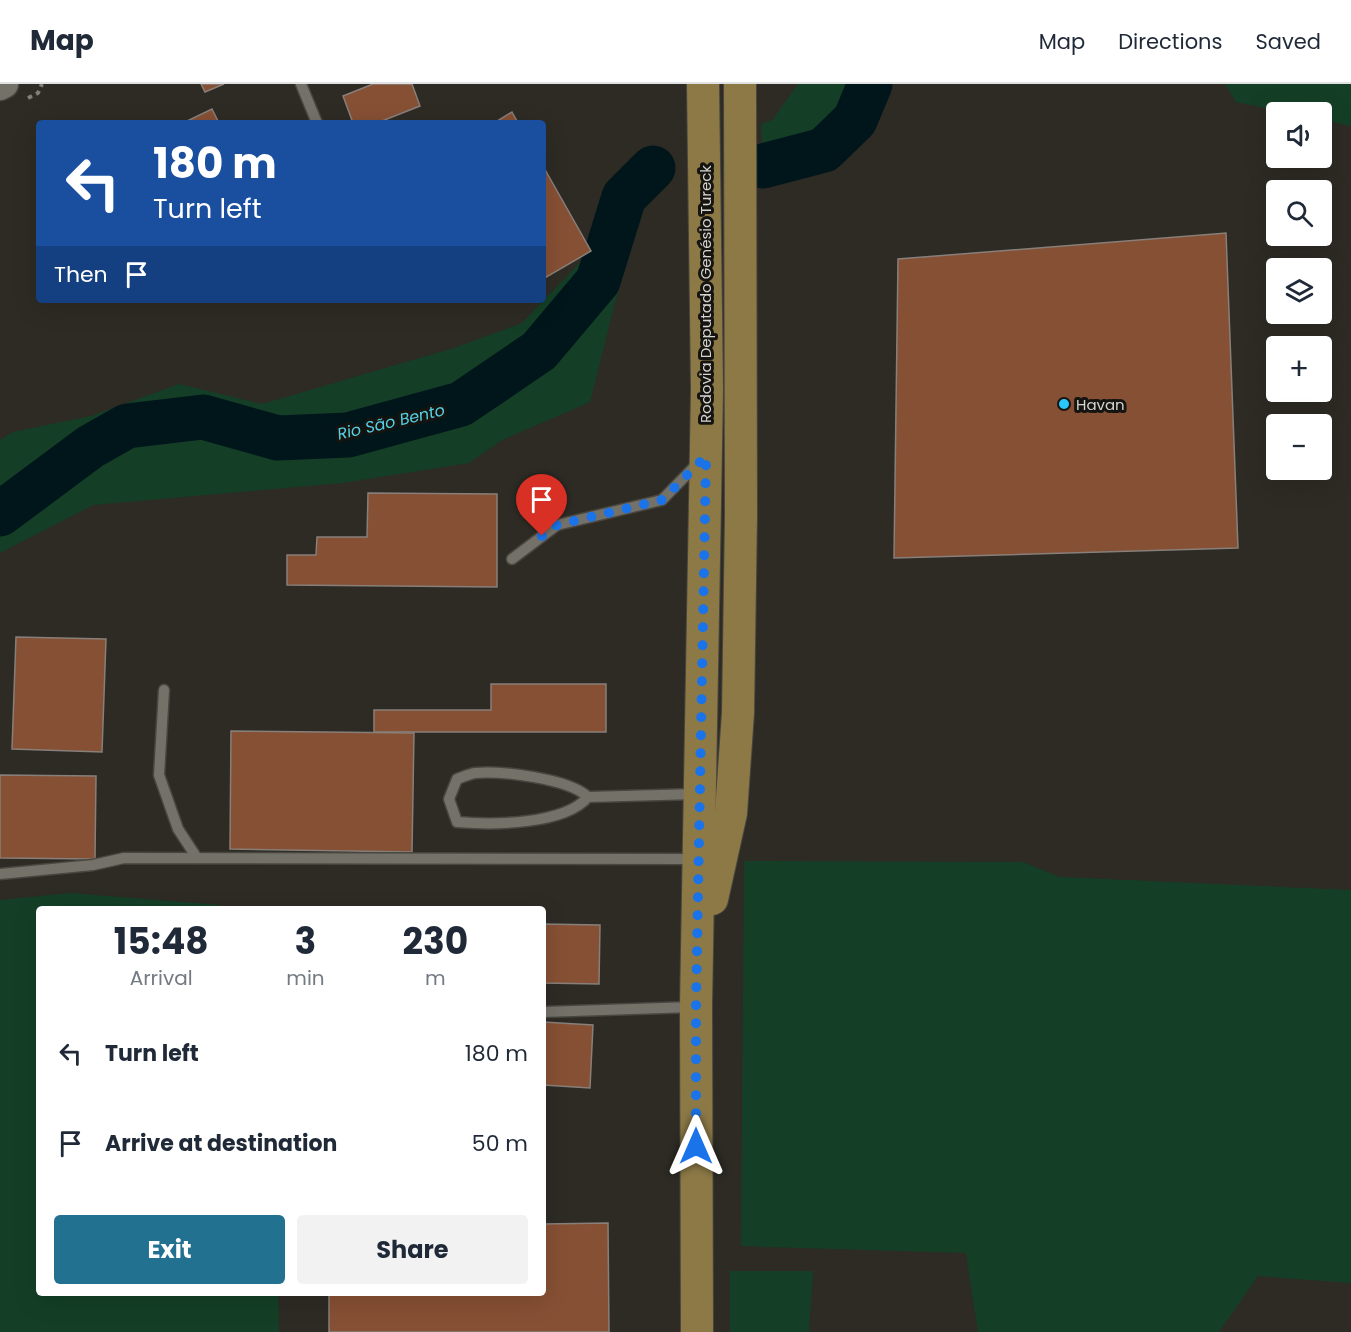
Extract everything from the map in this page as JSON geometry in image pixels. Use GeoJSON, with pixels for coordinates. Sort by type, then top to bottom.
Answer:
{"type":"FeatureCollection","features":[{"type":"Feature","properties":{"kind":"main road"},"geometry":{"type":"LineString","coordinates":[[689,84],[707,283]]}},
{"type":"Feature","properties":{"kind":"main road","name":"Rodovia Deputado Genésio Tureck"},"geometry":{"type":"LineString","coordinates":[[697,1332],[696,1006],[707,283],[703,84]]}},
{"type":"Feature","properties":{"kind":"main road"},"geometry":{"type":"LineString","coordinates":[[697,964],[731,813],[738,713],[741,515],[740,84]]}},
{"type":"Feature","properties":{"kind":"lane"},"geometry":{"type":"LineString","coordinates":[[301,84],[316,120]]}},
{"type":"Feature","properties":{"kind":"lane"},"geometry":{"type":"LineString","coordinates":[[512,559],[557,525],[662,500],[706,456]]}},
{"type":"Feature","properties":{"kind":"lane"},"geometry":{"type":"LineString","coordinates":[[164,690],[159,775],[178,829],[197,858]]}},
{"type":"Feature","properties":{"kind":"lane"},"geometry":{"type":"LineString","coordinates":[[588,797],[580,806],[540,819],[492,825],[457,822],[449,799],[457,779],[474,773],[549,779],[580,789],[588,797],[700,794]]}},
{"type":"Feature","properties":{"kind":"lane"},"geometry":{"type":"LineString","coordinates":[[0,874],[93,865],[124,858],[699,859]]}},
{"type":"Feature","properties":{"kind":"lane"},"geometry":{"type":"LineString","coordinates":[[546,1012],[696,1006]]}},
{"type":"Feature","properties":{"kind":"green space"},"geometry":{"type":"Polygon","coordinates":[[[798,84],[858,84],[848,111],[815,140],[763,153],[761,124],[772,120],[798,84]]]}},
{"type":"Feature","properties":{"kind":"green space"},"geometry":{"type":"Polygon","coordinates":[[[1225,84],[1351,84],[1351,126],[1332,122],[1332,102],[1266,102],[1266,108],[1236,102],[1225,84]]]}},
{"type":"Feature","properties":{"kind":"green space"},"geometry":{"type":"Polygon","coordinates":[[[654,148],[590,402],[502,440],[469,463],[342,483],[93,505],[0,553],[0,440],[13,432],[91,416],[179,384],[262,404],[454,348],[522,323],[541,303],[546,303],[546,298],[591,251],[603,202],[654,148]]]}},
{"type":"Feature","properties":{"kind":"green space"},"geometry":{"type":"Polygon","coordinates":[[[744,861],[1023,862],[1060,877],[1351,890],[1351,1283],[1258,1276],[1219,1332],[978,1332],[966,1253],[741,1246],[744,861]]]}},
{"type":"Feature","properties":{"kind":"green space"},"geometry":{"type":"Polygon","coordinates":[[[70,893],[220,905],[36,906],[36,1296],[278,1296],[279,1332],[0,1332],[0,900],[70,893]]]}},
{"type":"Feature","properties":{"kind":"green space"},"geometry":{"type":"Polygon","coordinates":[[[730,1271],[813,1271],[809,1332],[730,1332],[730,1271]]]}},
{"type":"Feature","properties":{"kind":"building"},"geometry":{"type":"Polygon","coordinates":[[[201,84],[224,84],[205,92],[201,84]]]}},
{"type":"Feature","properties":{"kind":"building"},"geometry":{"type":"Polygon","coordinates":[[[373,84],[412,84],[420,106],[385,120],[352,120],[343,96],[373,84]]]}},
{"type":"Feature","properties":{"kind":"building"},"geometry":{"type":"Polygon","coordinates":[[[212,109],[218,120],[189,120],[212,109]]]}},
{"type":"Feature","properties":{"kind":"building"},"geometry":{"type":"Polygon","coordinates":[[[512,112],[516,120],[499,120],[512,112]]]}},
{"type":"Feature","properties":{"kind":"building"},"geometry":{"type":"Polygon","coordinates":[[[546,171],[591,251],[546,277],[546,171]]]}},
{"type":"Feature","properties":{"kind":"building","name":"Havan"},"geometry":{"type":"Polygon","coordinates":[[[1226,233],[1238,548],[894,558],[898,259],[1226,233]]]}},
{"type":"Feature","properties":{"kind":"building"},"geometry":{"type":"Polygon","coordinates":[[[368,493],[497,494],[497,587],[287,585],[287,555],[316,555],[317,537],[367,537],[368,493]]]}},
{"type":"Feature","properties":{"kind":"building"},"geometry":{"type":"Polygon","coordinates":[[[16,637],[106,639],[102,752],[12,749],[16,637]]]}},
{"type":"Feature","properties":{"kind":"building"},"geometry":{"type":"Polygon","coordinates":[[[491,684],[606,684],[606,732],[374,732],[374,710],[491,710],[491,684]]]}},
{"type":"Feature","properties":{"kind":"building"},"geometry":{"type":"Polygon","coordinates":[[[231,731],[414,733],[412,852],[230,849],[231,731]]]}},
{"type":"Feature","properties":{"kind":"building"},"geometry":{"type":"Polygon","coordinates":[[[0,775],[96,776],[95,859],[0,858],[0,775]]]}},
{"type":"Feature","properties":{"kind":"building"},"geometry":{"type":"Polygon","coordinates":[[[546,924],[600,925],[599,984],[546,983],[546,924]]]}},
{"type":"Feature","properties":{"kind":"building"},"geometry":{"type":"Polygon","coordinates":[[[546,1022],[593,1025],[590,1088],[546,1085],[546,1022]]]}},
{"type":"Feature","properties":{"kind":"building"},"geometry":{"type":"Polygon","coordinates":[[[608,1223],[609,1332],[329,1332],[329,1296],[546,1296],[546,1224],[608,1223]]]}},
{"type":"Feature","properties":{"kind":"waterway","name":"Rio São Bento"},"geometry":{"type":"LineString","coordinates":[[763,166],[824,150],[855,120],[870,84]]}},
{"type":"Feature","properties":{"kind":"waterway","name":"Rio São Bento"},"geometry":{"type":"LineString","coordinates":[[0,514],[90,447],[127,426],[203,417],[278,438],[348,435],[461,404],[539,351],[598,281],[624,197],[653,168]]}},
{"type":"Feature","properties":{"kind":"place","name":"Havan"},"geometry":{"type":"Point","coordinates":[1064,404]}},
{"type":"Feature","properties":{"kind":"route"},"geometry":{"type":"LineString","coordinates":[[542,536],[557,525],[662,500],[706,456],[696,1006],[696,1146]]}}]}
